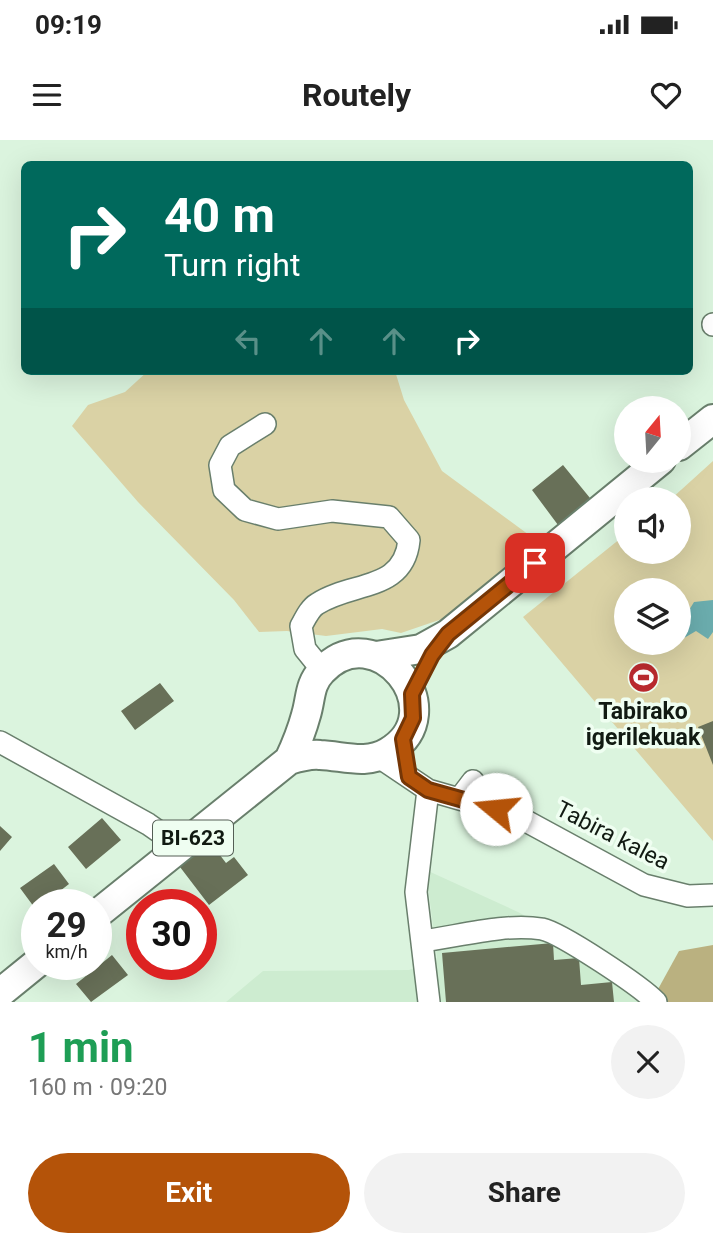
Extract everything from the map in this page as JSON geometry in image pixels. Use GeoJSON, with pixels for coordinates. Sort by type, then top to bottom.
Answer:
{"type":"FeatureCollection","features":[{"type":"Feature","properties":{"kind":"main road"},"geometry":{"type":"LineString","coordinates":[[691,436],[713,419]]}},
{"type":"Feature","properties":{"kind":"main road"},"geometry":{"type":"LineString","coordinates":[[323,670],[348,656],[376,656],[421,649],[448,634],[645,473]]}},
{"type":"Feature","properties":{"kind":"main road"},"geometry":{"type":"LineString","coordinates":[[412,694],[432,655],[448,634]]}},
{"type":"Feature","properties":{"kind":"main road"},"geometry":{"type":"LineString","coordinates":[[376,656],[395,667],[406,679],[412,694],[413,718],[403,739],[379,757]]}},
{"type":"Feature","properties":{"kind":"main road","name":"BI-623"},"geometry":{"type":"LineString","coordinates":[[289,760],[308,711],[314,682],[323,670]]}},
{"type":"Feature","properties":{"kind":"main road"},"geometry":{"type":"LineString","coordinates":[[308,711],[318,738],[341,756]]}},
{"type":"Feature","properties":{"kind":"main road","name":"BI-623"},"geometry":{"type":"LineString","coordinates":[[112,902],[289,760],[316,754],[353,760],[379,757]]}},
{"type":"Feature","properties":{"kind":"main road"},"geometry":{"type":"LineString","coordinates":[[0,993],[21,976]]}},
{"type":"Feature","properties":{"kind":"street"},"geometry":{"type":"LineString","coordinates":[[265,425],[230,446],[220,465],[224,490],[245,510],[278,519],[332,511],[389,517],[409,540],[408,556],[398,571],[315,604],[301,626],[305,649],[323,670]]}},
{"type":"Feature","properties":{"kind":"street"},"geometry":{"type":"LineString","coordinates":[[403,739],[409,777]]}},
{"type":"Feature","properties":{"kind":"street"},"geometry":{"type":"LineString","coordinates":[[0,742],[148,824],[181,847]]}},
{"type":"Feature","properties":{"kind":"street","name":"Tabira kalea"},"geometry":{"type":"LineString","coordinates":[[379,757],[428,790],[466,789],[644,885],[688,896],[713,895]]}},
{"type":"Feature","properties":{"kind":"street"},"geometry":{"type":"LineString","coordinates":[[428,790],[416,892],[429,1002]]}},
{"type":"Feature","properties":{"kind":"street"},"geometry":{"type":"LineString","coordinates":[[423,941],[520,928],[544,930],[640,985],[656,1002]]}},
{"type":"Feature","properties":{"kind":"shaded area"},"geometry":{"type":"Polygon","coordinates":[[[144,375],[396,375],[404,400],[442,471],[540,543],[445,618],[401,633],[382,629],[326,636],[287,631],[259,632],[234,600],[138,502],[72,426],[88,405],[125,392],[144,375]]]}},
{"type":"Feature","properties":{"kind":"shaded area","name":"Tabirako igerilekuak"},"geometry":{"type":"Polygon","coordinates":[[[713,461],[713,841],[523,617],[614,544],[614,564],[691,564],[691,487],[684,487],[713,461]]]}},
{"type":"Feature","properties":{"kind":"shaded area"},"geometry":{"type":"Polygon","coordinates":[[[426,870],[518,912],[651,985],[665,1002],[226,1002],[263,971],[409,970],[437,958],[426,870]]]}},
{"type":"Feature","properties":{"kind":"shaded area"},"geometry":{"type":"Polygon","coordinates":[[[713,945],[713,1002],[665,1002],[657,991],[679,951],[713,945]]]}},
{"type":"Feature","properties":{"kind":"water"},"geometry":{"type":"Polygon","coordinates":[[[713,600],[713,632],[708,639],[696,631],[691,634],[691,607],[694,602],[713,600]]]}},
{"type":"Feature","properties":{"kind":"building"},"geometry":{"type":"Polygon","coordinates":[[[563,465],[590,498],[558,525],[532,490],[563,465]]]}},
{"type":"Feature","properties":{"kind":"building"},"geometry":{"type":"Polygon","coordinates":[[[160,683],[174,701],[135,730],[121,711],[160,683]]]}},
{"type":"Feature","properties":{"kind":"building"},"geometry":{"type":"Polygon","coordinates":[[[713,721],[713,765],[698,727],[713,721]]]}},
{"type":"Feature","properties":{"kind":"building"},"geometry":{"type":"Polygon","coordinates":[[[102,818],[121,840],[86,869],[68,847],[102,818]]]}},
{"type":"Feature","properties":{"kind":"building"},"geometry":{"type":"Polygon","coordinates":[[[0,826],[12,837],[0,851],[0,826]]]}},
{"type":"Feature","properties":{"kind":"building"},"geometry":{"type":"Polygon","coordinates":[[[210,842],[226,863],[234,857],[248,875],[217,899],[217,889],[197,889],[180,867],[210,842]]]}},
{"type":"Feature","properties":{"kind":"building"},"geometry":{"type":"Polygon","coordinates":[[[54,864],[69,884],[63,889],[20,888],[54,864]]]}},
{"type":"Feature","properties":{"kind":"building"},"geometry":{"type":"Polygon","coordinates":[[[553,943],[554,960],[579,958],[581,985],[612,982],[614,1002],[446,1002],[442,953],[553,943]]]}},
{"type":"Feature","properties":{"kind":"building"},"geometry":{"type":"Polygon","coordinates":[[[112,955],[126,972],[126,976],[91,1002],[76,984],[81,980],[112,980],[112,955]]]}},
{"type":"Feature","properties":{"kind":"place","name":"Tabirako igerilekuak"},"geometry":{"type":"Point","coordinates":[643,677]}},
{"type":"Feature","properties":{"kind":"route"},"geometry":{"type":"LineString","coordinates":[[496,809],[428,790],[409,777],[403,739],[413,718],[412,694],[432,655],[448,634],[535,563]]}}]}
